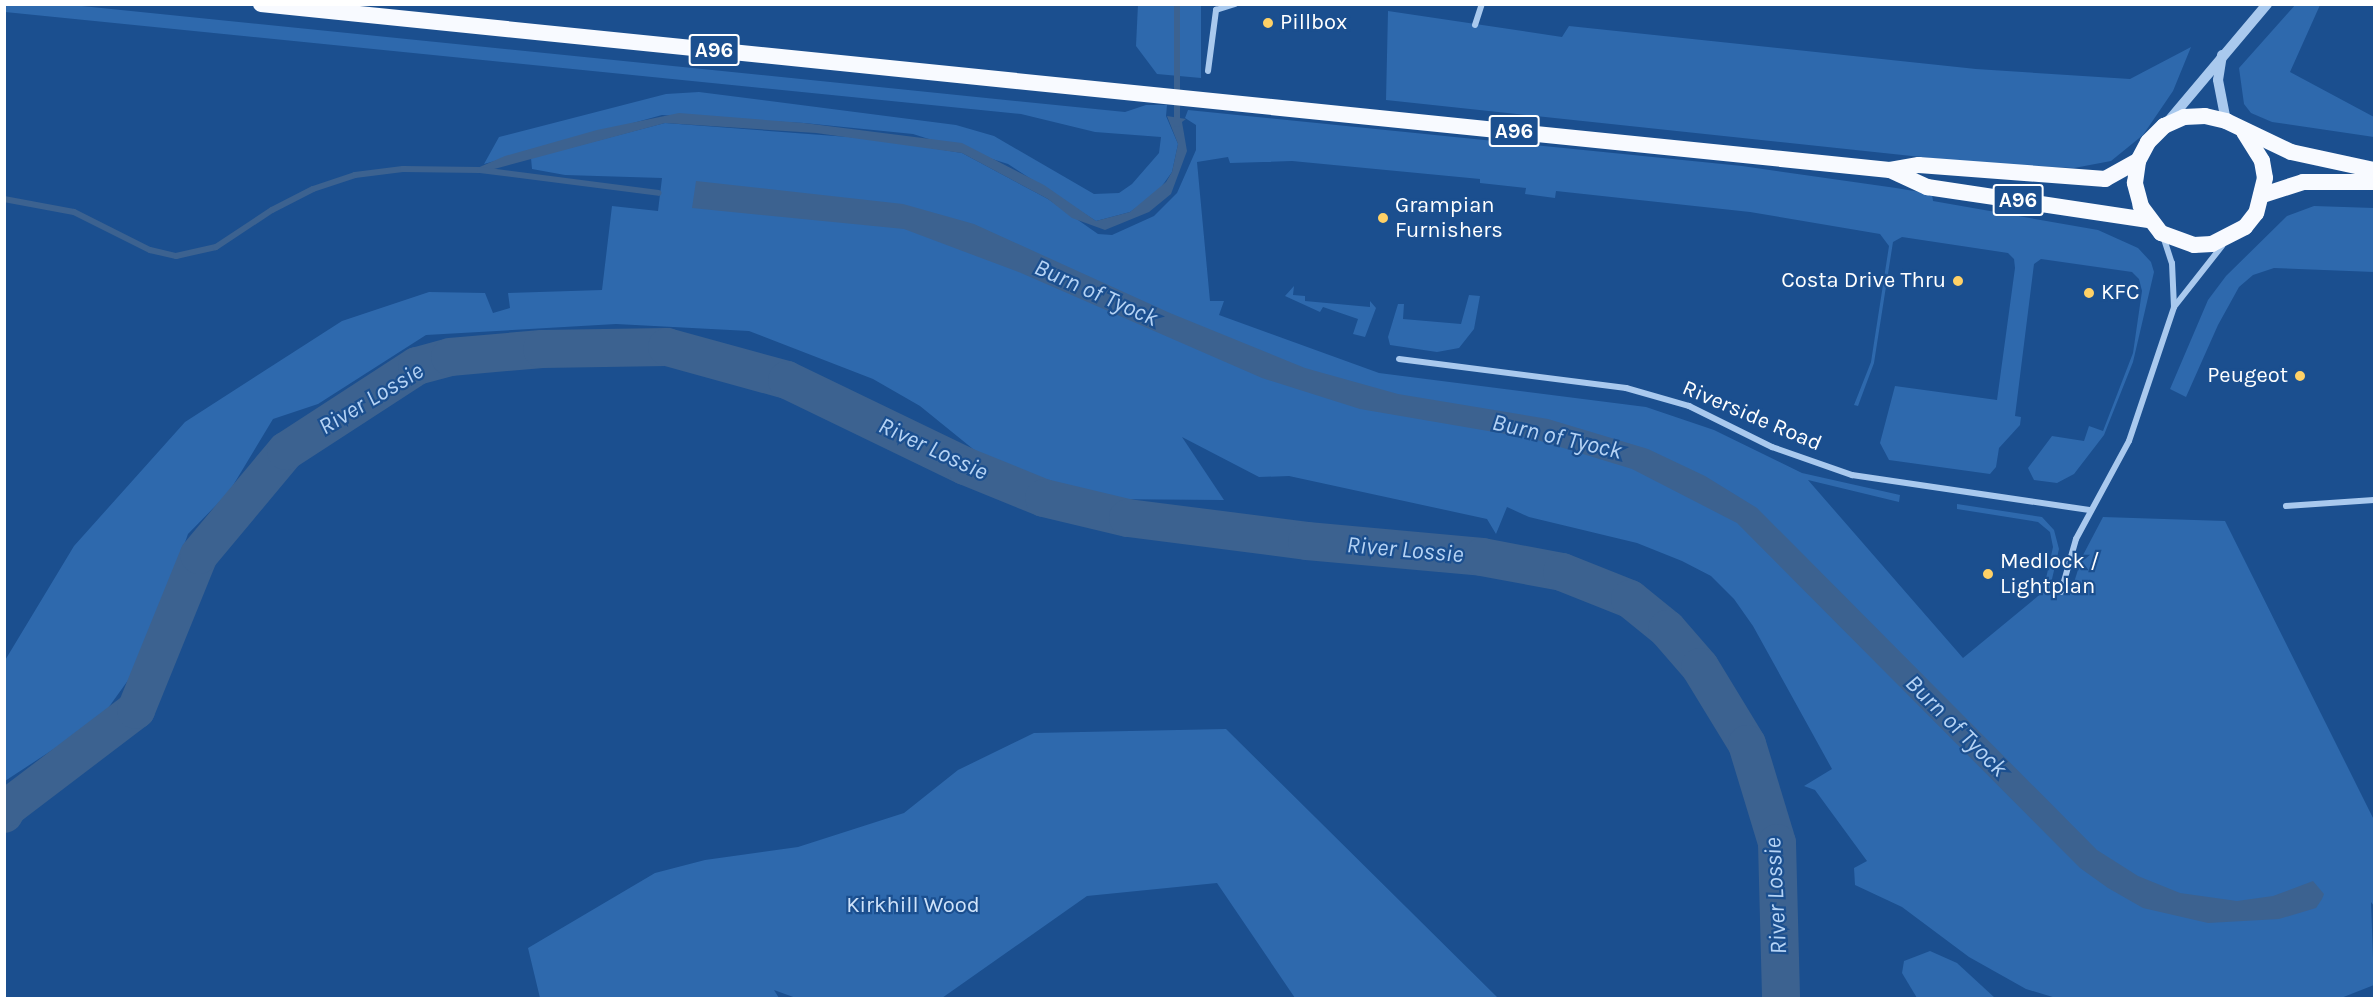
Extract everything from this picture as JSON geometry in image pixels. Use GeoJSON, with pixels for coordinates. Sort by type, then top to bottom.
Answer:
{"type":"FeatureCollection","features":[{"type":"Feature","properties":{"kind":"highway","name":"A96"},"geometry":{"type":"LineString","coordinates":[[261,4],[1890,170],[1919,165],[2105,179],[2138,161],[2148,142],[2164,126]]}},
{"type":"Feature","properties":{"kind":"highway"},"geometry":{"type":"LineString","coordinates":[[2164,126],[2184,117],[2205,116],[2226,121],[2244,132],[2291,152],[2374,170]]}},
{"type":"Feature","properties":{"kind":"highway"},"geometry":{"type":"LineString","coordinates":[[2138,161],[2135,183],[2149,220],[2161,233],[2194,245],[2230,238],[2256,213],[2263,195],[2262,161],[2244,132]]}},
{"type":"Feature","properties":{"kind":"highway","name":"A96"},"geometry":{"type":"LineString","coordinates":[[1890,170],[1927,187],[2149,220]]}},
{"type":"Feature","properties":{"kind":"highway"},"geometry":{"type":"LineString","coordinates":[[2263,195],[2303,182],[2374,182]]}},
{"type":"Feature","properties":{"kind":"street"},"geometry":{"type":"LineString","coordinates":[[1208,71],[1216,10],[1235,4]]}},
{"type":"Feature","properties":{"kind":"street"},"geometry":{"type":"LineString","coordinates":[[1475,25],[1482,4]]}},
{"type":"Feature","properties":{"kind":"street"},"geometry":{"type":"LineString","coordinates":[[2164,126],[2267,4]]}},
{"type":"Feature","properties":{"kind":"street"},"geometry":{"type":"LineString","coordinates":[[2223,55],[2218,80],[2226,121]]}},
{"type":"Feature","properties":{"kind":"street"},"geometry":{"type":"LineString","coordinates":[[2161,233],[2172,263],[2174,307]]}},
{"type":"Feature","properties":{"kind":"street"},"geometry":{"type":"LineString","coordinates":[[2061,592],[2076,539],[2089,510],[2129,441],[2174,307],[2230,238]]}},
{"type":"Feature","properties":{"kind":"street","name":"Riverside Road"},"geometry":{"type":"LineString","coordinates":[[1399,359],[1626,388],[1689,406],[1772,447],[1852,475],[2089,510]]}},
{"type":"Feature","properties":{"kind":"street"},"geometry":{"type":"LineString","coordinates":[[2286,506],[2374,500]]}},
{"type":"Feature","properties":{"kind":"green space"},"geometry":{"type":"Polygon","coordinates":[[[1138,4],[1201,5],[1201,78],[1157,74],[1136,46],[1138,4]]]}},
{"type":"Feature","properties":{"kind":"green space"},"geometry":{"type":"Polygon","coordinates":[[[2296,4],[2320,5],[2290,72],[2374,117],[2374,137],[2272,122],[2251,113],[2244,104],[2239,68],[2296,4]]]}},
{"type":"Feature","properties":{"kind":"green space"},"geometry":{"type":"Polygon","coordinates":[[[4,5],[72,5],[1125,112],[1146,105],[1167,105],[1166,116],[1178,144],[1172,172],[1157,193],[1130,212],[1096,221],[1008,164],[913,134],[804,123],[662,115],[484,164],[499,137],[666,94],[699,92],[956,125],[994,136],[1094,194],[1119,193],[1132,184],[1159,153],[1161,137],[1095,132],[1021,114],[5,12],[4,5]]]}},
{"type":"Feature","properties":{"kind":"green space"},"geometry":{"type":"Polygon","coordinates":[[[1388,11],[1562,37],[1569,26],[1976,69],[2130,79],[2191,47],[2173,91],[2143,135],[2111,161],[2074,168],[1987,164],[1386,100],[1388,11]]]}},
{"type":"Feature","properties":{"kind":"green space"},"geometry":{"type":"Polygon","coordinates":[[[1188,110],[1742,166],[1896,188],[1932,194],[1933,201],[2098,230],[2138,248],[2151,262],[2154,272],[2133,362],[2104,435],[2074,474],[2057,483],[2034,480],[2028,468],[2052,436],[2084,441],[2089,426],[2103,431],[2133,353],[2142,291],[2139,279],[2132,272],[2041,259],[2034,264],[2015,416],[2021,417],[2020,425],[1999,448],[1996,467],[1990,474],[1889,460],[1880,443],[1895,386],[1997,400],[2015,268],[2014,259],[2008,253],[1902,237],[1893,242],[1874,363],[1858,406],[1854,405],[1871,362],[1889,246],[1880,234],[1750,212],[1556,191],[1555,198],[1525,194],[1526,188],[1480,183],[1480,179],[1292,161],[1230,163],[1228,157],[1197,162],[1210,301],[1224,301],[1219,315],[1379,373],[1646,407],[1714,430],[1802,473],[1900,495],[1899,502],[1808,480],[1963,658],[2043,592],[2053,547],[2050,532],[2038,522],[1957,509],[1957,504],[2042,517],[2054,530],[2059,549],[2049,592],[2070,595],[2082,557],[2103,517],[2225,521],[2374,820],[2374,906],[2371,902],[2374,985],[2341,998],[2056,998],[2026,989],[1969,957],[1902,907],[1855,885],[1854,868],[1867,861],[1815,790],[1804,786],[1832,769],[1753,626],[1734,599],[1711,576],[1682,561],[1637,543],[1529,517],[1507,507],[1496,534],[1487,519],[1289,476],[1259,477],[1182,437],[1224,500],[1098,499],[994,466],[920,406],[873,379],[749,331],[616,324],[426,335],[318,404],[273,419],[229,492],[188,534],[144,658],[101,718],[5,781],[4,662],[74,546],[185,422],[342,321],[429,292],[485,293],[493,313],[510,308],[508,293],[602,290],[612,206],[658,211],[662,178],[565,175],[532,169],[531,158],[665,123],[875,139],[962,153],[1048,199],[1098,234],[1112,235],[1154,216],[1177,193],[1196,150],[1196,125],[1185,118],[1188,110]]]}},
{"type":"Feature","properties":{"kind":"green space"},"geometry":{"type":"Polygon","coordinates":[[[2314,206],[2374,208],[2374,272],[2274,268],[2253,275],[2239,287],[2218,325],[2186,397],[2170,389],[2208,300],[2226,276],[2287,216],[2314,206]]]}},
{"type":"Feature","properties":{"kind":"green space"},"geometry":{"type":"Polygon","coordinates":[[[1294,286],[1293,295],[1305,296],[1305,301],[1370,307],[1370,301],[1376,308],[1365,337],[1353,334],[1358,319],[1323,307],[1320,312],[1285,296],[1294,286]]]}},
{"type":"Feature","properties":{"kind":"green space"},"geometry":{"type":"Polygon","coordinates":[[[1469,295],[1480,296],[1474,329],[1459,348],[1437,352],[1390,345],[1388,337],[1398,304],[1404,304],[1403,319],[1461,324],[1469,295]]]}},
{"type":"Feature","properties":{"kind":"green space","name":"Kirkhill Wood"},"geometry":{"type":"Polygon","coordinates":[[[1226,729],[1498,998],[1295,998],[1217,883],[1087,896],[942,998],[796,998],[774,990],[779,998],[540,998],[528,948],[655,873],[705,860],[798,847],[904,813],[958,770],[1034,733],[1226,729]]]}},
{"type":"Feature","properties":{"kind":"green space"},"geometry":{"type":"Polygon","coordinates":[[[1930,951],[1957,963],[1995,998],[1917,998],[1902,973],[1904,961],[1930,951]]]}},
{"type":"Feature","properties":{"kind":"water"},"geometry":{"type":"Polygon","coordinates":[[[679,113],[804,123],[962,143],[1044,185],[1096,221],[1130,212],[1166,182],[1172,172],[1178,144],[1167,116],[1186,119],[1182,122],[1187,151],[1171,194],[1149,212],[1105,230],[1072,218],[1048,199],[962,153],[816,133],[665,123],[487,171],[475,169],[505,156],[597,130],[679,113]]]}},
{"type":"Feature","properties":{"kind":"water","name":"Burn of Tyock"},"geometry":{"type":"Polygon","coordinates":[[[696,181],[903,204],[974,224],[1170,313],[1305,368],[1398,394],[1548,419],[1648,449],[1705,476],[1757,508],[2097,850],[2138,876],[2180,893],[2237,901],[2273,896],[2313,881],[2324,894],[2322,899],[2316,908],[2279,919],[2208,923],[2143,908],[2108,888],[2080,868],[1737,523],[1632,469],[1534,439],[1360,409],[1262,378],[1021,273],[904,229],[692,208],[696,181]]]}},
{"type":"Feature","properties":{"kind":"waterway"},"geometry":{"type":"LineString","coordinates":[[1177,4],[1177,124]]}},
{"type":"Feature","properties":{"kind":"waterway"},"geometry":{"type":"LineString","coordinates":[[4,199],[74,212],[150,250],[176,256],[216,247],[272,210],[313,189],[355,175],[403,169],[480,170],[659,193]]}},
{"type":"Feature","properties":{"kind":"waterway","name":"River Lossie"},"geometry":{"type":"LineString","coordinates":[[4,814],[8,807],[136,710],[199,555],[286,451],[417,366],[450,357],[542,349],[667,347],[787,380],[965,466],[1044,498],[1128,518],[1307,541],[1482,557],[1562,572],[1630,599],[1667,629],[1700,667],[1747,744],[1777,843],[1781,998]]}},
{"type":"Feature","properties":{"kind":"place","name":"Pillbox"},"geometry":{"type":"Point","coordinates":[1268,23]}},
{"type":"Feature","properties":{"kind":"place","name":"Grampian Furnishers"},"geometry":{"type":"Point","coordinates":[1383,218]}},
{"type":"Feature","properties":{"kind":"place","name":"Costa Drive Thru"},"geometry":{"type":"Point","coordinates":[1958,281]}},
{"type":"Feature","properties":{"kind":"place","name":"KFC"},"geometry":{"type":"Point","coordinates":[2089,293]}},
{"type":"Feature","properties":{"kind":"place","name":"Peugeot"},"geometry":{"type":"Point","coordinates":[2300,376]}},
{"type":"Feature","properties":{"kind":"place","name":"Medlock / Lightplan"},"geometry":{"type":"Point","coordinates":[1988,574]}}]}
